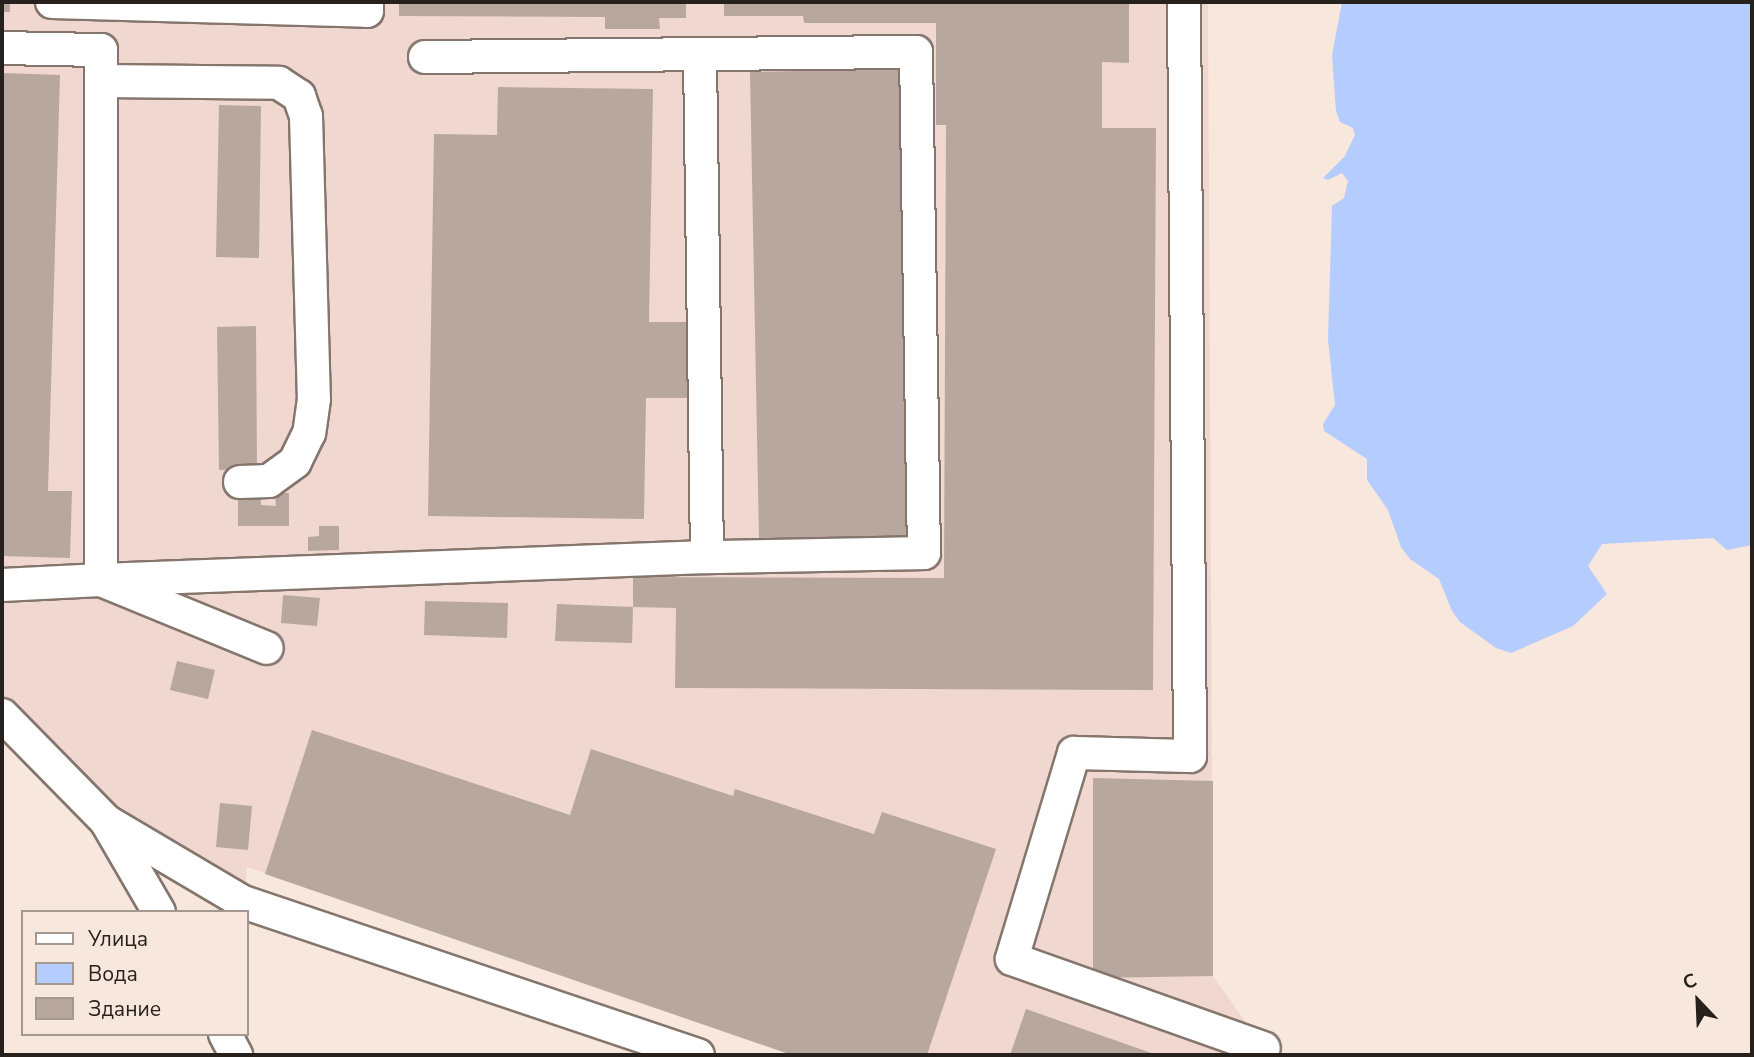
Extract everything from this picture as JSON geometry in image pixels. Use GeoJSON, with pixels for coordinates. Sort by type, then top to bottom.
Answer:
{"type":"FeatureCollection","features":[{"type":"Feature","properties":{"kind":"lane"},"geometry":{"type":"LineString","coordinates":[[52,2],[367,10],[367,2]]}},
{"type":"Feature","properties":{"kind":"lane"},"geometry":{"type":"LineString","coordinates":[[1184,2],[1190,756],[1074,753],[1012,960],[1265,1048]]}},
{"type":"Feature","properties":{"kind":"lane"},"geometry":{"type":"LineString","coordinates":[[2,48],[101,50],[101,580]]}},
{"type":"Feature","properties":{"kind":"lane"},"geometry":{"type":"LineString","coordinates":[[2,585],[707,557],[925,553],[916,52],[425,57]]}},
{"type":"Feature","properties":{"kind":"lane"},"geometry":{"type":"LineString","coordinates":[[699,54],[707,557]]}},
{"type":"Feature","properties":{"kind":"lane"},"geometry":{"type":"LineString","coordinates":[[101,81],[279,83],[299,96],[306,130],[314,388],[311,422],[309,433],[295,462],[269,481],[240,482]]}},
{"type":"Feature","properties":{"kind":"lane"},"geometry":{"type":"LineString","coordinates":[[101,580],[267,648]]}},
{"type":"Feature","properties":{"kind":"lane"},"geometry":{"type":"LineString","coordinates":[[2,715],[106,821],[158,910]]}},
{"type":"Feature","properties":{"kind":"lane"},"geometry":{"type":"LineString","coordinates":[[106,821],[243,902],[698,1055]]}},
{"type":"Feature","properties":{"kind":"lane"},"geometry":{"type":"LineString","coordinates":[[226,1036],[236,1055]]}},
{"type":"Feature","properties":{"kind":"shaded area"},"geometry":{"type":"Polygon","coordinates":[[[2,2],[1208,2],[1213,976],[1264,1048],[1262,1055],[792,1055],[247,867],[244,892],[106,811],[2,704],[2,2]]]}},
{"type":"Feature","properties":{"kind":"water"},"geometry":{"type":"Polygon","coordinates":[[[1342,2],[1752,2],[1752,545],[1727,550],[1713,538],[1602,544],[1588,566],[1607,594],[1573,626],[1511,653],[1496,648],[1460,622],[1452,611],[1439,579],[1410,559],[1401,547],[1388,510],[1367,480],[1367,459],[1324,431],[1323,424],[1335,405],[1328,340],[1332,206],[1344,198],[1348,181],[1342,173],[1328,180],[1323,178],[1345,156],[1355,135],[1353,128],[1340,122],[1336,111],[1332,55],[1342,2]]]}},
{"type":"Feature","properties":{"kind":"building"},"geometry":{"type":"Polygon","coordinates":[[[2,2],[10,2],[10,12],[2,12],[2,2]]]}},
{"type":"Feature","properties":{"kind":"building"},"geometry":{"type":"Polygon","coordinates":[[[399,2],[686,2],[686,18],[659,18],[660,29],[605,29],[605,17],[399,16],[399,2]]]}},
{"type":"Feature","properties":{"kind":"building"},"geometry":{"type":"Polygon","coordinates":[[[724,2],[1129,2],[1129,63],[1102,62],[1102,128],[1156,128],[1153,690],[675,688],[676,608],[633,607],[633,577],[944,578],[946,125],[936,125],[936,23],[804,23],[803,16],[724,16],[724,2]]]}},
{"type":"Feature","properties":{"kind":"building"},"geometry":{"type":"Polygon","coordinates":[[[902,69],[911,537],[759,540],[750,72],[902,69]]]}},
{"type":"Feature","properties":{"kind":"building"},"geometry":{"type":"Polygon","coordinates":[[[2,73],[60,75],[48,491],[72,491],[70,558],[2,556],[2,73]]]}},
{"type":"Feature","properties":{"kind":"building"},"geometry":{"type":"Polygon","coordinates":[[[498,87],[653,89],[649,322],[688,322],[687,398],[646,398],[644,519],[428,516],[434,134],[497,135],[498,87]]]}},
{"type":"Feature","properties":{"kind":"building"},"geometry":{"type":"Polygon","coordinates":[[[219,105],[261,106],[259,258],[216,257],[219,105]]]}},
{"type":"Feature","properties":{"kind":"building"},"geometry":{"type":"Polygon","coordinates":[[[256,326],[257,469],[219,470],[217,327],[256,326]]]}},
{"type":"Feature","properties":{"kind":"building"},"geometry":{"type":"Polygon","coordinates":[[[238,493],[261,493],[261,505],[276,506],[275,493],[289,493],[289,526],[238,526],[238,493]]]}},
{"type":"Feature","properties":{"kind":"building"},"geometry":{"type":"Polygon","coordinates":[[[319,526],[339,526],[339,550],[308,551],[308,537],[319,536],[319,526]]]}},
{"type":"Feature","properties":{"kind":"building"},"geometry":{"type":"Polygon","coordinates":[[[283,595],[320,598],[317,626],[281,623],[283,595]]]}},
{"type":"Feature","properties":{"kind":"building"},"geometry":{"type":"Polygon","coordinates":[[[425,601],[508,603],[507,638],[424,635],[425,601]]]}},
{"type":"Feature","properties":{"kind":"building"},"geometry":{"type":"Polygon","coordinates":[[[557,604],[633,607],[632,643],[555,641],[557,604]]]}},
{"type":"Feature","properties":{"kind":"building"},"geometry":{"type":"Polygon","coordinates":[[[177,661],[215,670],[208,699],[170,690],[177,661]]]}},
{"type":"Feature","properties":{"kind":"building"},"geometry":{"type":"Polygon","coordinates":[[[312,730],[570,815],[591,749],[733,796],[735,789],[874,834],[882,812],[996,849],[927,1055],[792,1055],[265,874],[312,730]]]}},
{"type":"Feature","properties":{"kind":"building"},"geometry":{"type":"Polygon","coordinates":[[[1093,778],[1213,781],[1213,976],[1093,978],[1093,778]]]}},
{"type":"Feature","properties":{"kind":"building"},"geometry":{"type":"Polygon","coordinates":[[[220,803],[252,806],[248,850],[216,847],[220,803]]]}},
{"type":"Feature","properties":{"kind":"building"},"geometry":{"type":"Polygon","coordinates":[[[1026,1009],[1157,1055],[1010,1055],[1026,1009]]]}}]}
